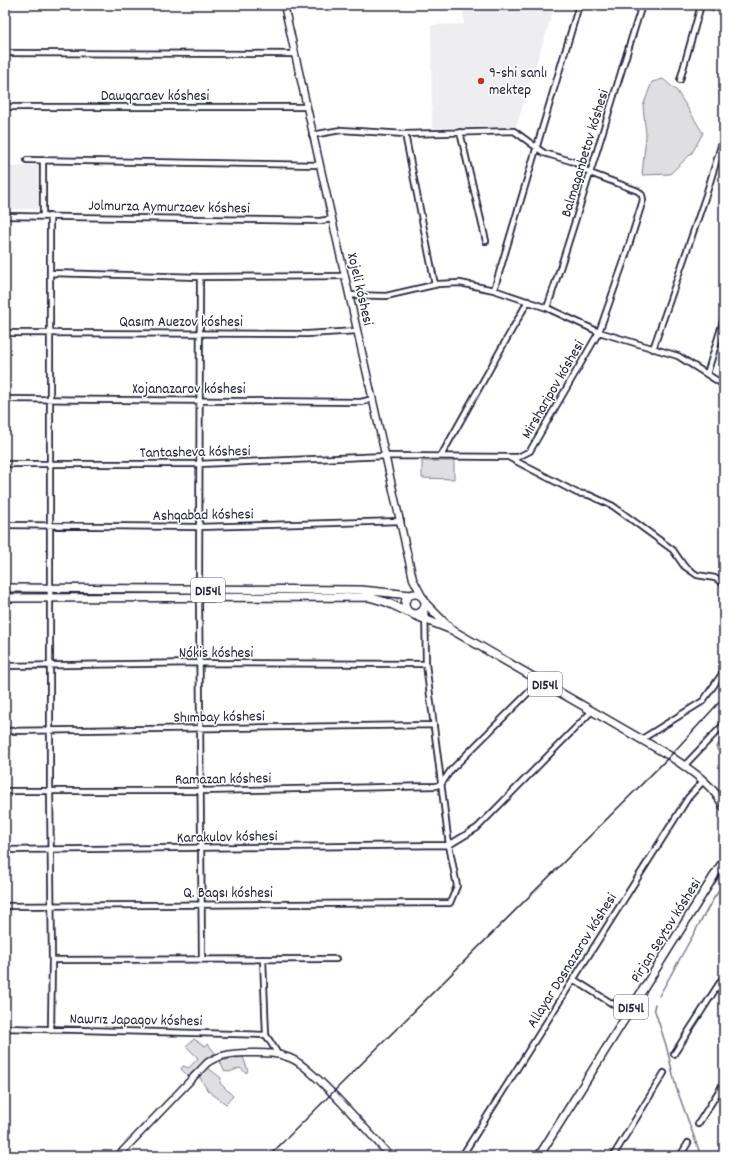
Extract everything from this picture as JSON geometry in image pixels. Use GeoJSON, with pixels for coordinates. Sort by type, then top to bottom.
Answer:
{"type":"FeatureCollection","features":[{"type":"Feature","properties":{"kind":"main road","name":"D154l"},"geometry":{"type":"LineString","coordinates":[[5,588],[361,590],[411,595],[417,594],[452,630]]}},
{"type":"Feature","properties":{"kind":"main road"},"geometry":{"type":"LineString","coordinates":[[411,595],[404,603],[411,613],[422,611],[424,602]]}},
{"type":"Feature","properties":{"kind":"main road","name":"D154l"},"geometry":{"type":"LineString","coordinates":[[5,598],[370,598],[386,602],[452,630],[642,739],[704,780],[719,798],[724,807]]}},
{"type":"Feature","properties":{"kind":"main road","name":"Pirjan Seytov kóshesi"},"geometry":{"type":"LineString","coordinates":[[539,1156],[724,860]]}},
{"type":"Feature","properties":{"kind":"street","name":"Xojeli kóshesi"},"geometry":{"type":"LineString","coordinates":[[284,5],[413,579]]}},
{"type":"Feature","properties":{"kind":"street"},"geometry":{"type":"LineString","coordinates":[[494,290],[578,5]]}},
{"type":"Feature","properties":{"kind":"street","name":"Balmaganbetov kóshesi"},"geometry":{"type":"LineString","coordinates":[[547,308],[577,219],[642,5]]}},
{"type":"Feature","properties":{"kind":"street"},"geometry":{"type":"LineString","coordinates":[[680,80],[701,5]]}},
{"type":"Feature","properties":{"kind":"street"},"geometry":{"type":"LineString","coordinates":[[707,5],[724,10]]}},
{"type":"Feature","properties":{"kind":"street"},"geometry":{"type":"LineString","coordinates":[[5,52],[294,54]]}},
{"type":"Feature","properties":{"kind":"street","name":"Dawqaraev kóshesi"},"geometry":{"type":"LineString","coordinates":[[5,107],[306,107]]}},
{"type":"Feature","properties":{"kind":"street"},"geometry":{"type":"LineString","coordinates":[[312,135],[341,130],[405,134],[514,131],[544,153],[574,162],[590,173]]}},
{"type":"Feature","properties":{"kind":"street"},"geometry":{"type":"LineString","coordinates":[[460,132],[486,241]]}},
{"type":"Feature","properties":{"kind":"street"},"geometry":{"type":"LineString","coordinates":[[405,134],[435,285]]}},
{"type":"Feature","properties":{"kind":"street"},"geometry":{"type":"LineString","coordinates":[[653,349],[706,195],[724,136]]}},
{"type":"Feature","properties":{"kind":"street"},"geometry":{"type":"LineString","coordinates":[[27,160],[319,165]]}},
{"type":"Feature","properties":{"kind":"street"},"geometry":{"type":"LineString","coordinates":[[43,216],[44,160]]}},
{"type":"Feature","properties":{"kind":"street","name":"Mirsharipov kóshesi"},"geometry":{"type":"LineString","coordinates":[[386,456],[518,458],[530,451],[599,332],[624,261],[642,200],[642,195],[638,191],[590,173]]}},
{"type":"Feature","properties":{"kind":"street","name":"Jolmurza Aymurzaev kóshesi"},"geometry":{"type":"LineString","coordinates":[[5,216],[320,221],[332,219]]}},
{"type":"Feature","properties":{"kind":"street"},"geometry":{"type":"LineString","coordinates":[[50,216],[49,464],[50,791],[52,906],[51,1030]]}},
{"type":"Feature","properties":{"kind":"street"},"geometry":{"type":"LineString","coordinates":[[50,273],[200,276],[345,276]]}},
{"type":"Feature","properties":{"kind":"street"},"geometry":{"type":"LineString","coordinates":[[199,590],[198,464],[200,276]]}},
{"type":"Feature","properties":{"kind":"street"},"geometry":{"type":"LineString","coordinates":[[349,295],[386,296],[435,285],[460,283],[494,290],[547,308],[599,332],[678,356],[724,385]]}},
{"type":"Feature","properties":{"kind":"street"},"geometry":{"type":"LineString","coordinates":[[441,456],[528,301]]}},
{"type":"Feature","properties":{"kind":"street"},"geometry":{"type":"LineString","coordinates":[[707,374],[724,318]]}},
{"type":"Feature","properties":{"kind":"street","name":"Qasım Auezov kóshesi"},"geometry":{"type":"LineString","coordinates":[[5,333],[307,334],[357,331]]}},
{"type":"Feature","properties":{"kind":"street","name":"Xojanazarov kóshesi"},"geometry":{"type":"LineString","coordinates":[[5,399],[361,402],[373,399]]}},
{"type":"Feature","properties":{"kind":"street","name":"Tantasheva kóshesi"},"geometry":{"type":"LineString","coordinates":[[5,464],[198,464],[386,456]]}},
{"type":"Feature","properties":{"kind":"street"},"geometry":{"type":"LineString","coordinates":[[509,457],[577,493],[589,495],[613,506],[673,550],[684,566],[697,575],[715,578],[724,584]]}},
{"type":"Feature","properties":{"kind":"street","name":"Ashqabad kóshesi"},"geometry":{"type":"LineString","coordinates":[[5,525],[198,527],[401,521]]}},
{"type":"Feature","properties":{"kind":"street"},"geometry":{"type":"LineString","coordinates":[[411,595],[413,579]]}},
{"type":"Feature","properties":{"kind":"street"},"geometry":{"type":"LineString","coordinates":[[413,579],[424,602],[426,664],[449,845],[477,828],[592,711]]}},
{"type":"Feature","properties":{"kind":"street"},"geometry":{"type":"LineString","coordinates":[[199,598],[202,959]]}},
{"type":"Feature","properties":{"kind":"street","name":"Nókis kóshesi"},"geometry":{"type":"LineString","coordinates":[[5,666],[199,663],[426,664]]}},
{"type":"Feature","properties":{"kind":"street"},"geometry":{"type":"LineString","coordinates":[[642,739],[703,701],[724,671]]}},
{"type":"Feature","properties":{"kind":"street"},"geometry":{"type":"LineString","coordinates":[[442,783],[451,770],[540,681]]}},
{"type":"Feature","properties":{"kind":"street"},"geometry":{"type":"LineString","coordinates":[[684,766],[724,724]]}},
{"type":"Feature","properties":{"kind":"street","name":"Shımbay kóshesi"},"geometry":{"type":"LineString","coordinates":[[5,731],[434,725]]}},
{"type":"Feature","properties":{"kind":"street","name":"Allayar Dosnazarov kóshesi"},"geometry":{"type":"LineString","coordinates":[[462,1156],[688,798],[704,780]]}},
{"type":"Feature","properties":{"kind":"street","name":"Ramazan kóshesi"},"geometry":{"type":"LineString","coordinates":[[5,791],[200,791],[436,786],[442,783]]}},
{"type":"Feature","properties":{"kind":"street","name":"Karakulov kóshesi"},"geometry":{"type":"LineString","coordinates":[[5,850],[449,845]]}},
{"type":"Feature","properties":{"kind":"street","name":"Q. Baqsı kóshesi"},"geometry":{"type":"LineString","coordinates":[[5,906],[450,903],[457,886],[449,845]]}},
{"type":"Feature","properties":{"kind":"street"},"geometry":{"type":"LineString","coordinates":[[52,960],[336,960]]}},
{"type":"Feature","properties":{"kind":"street"},"geometry":{"type":"LineString","coordinates":[[263,960],[266,1035],[278,1054]]}},
{"type":"Feature","properties":{"kind":"street"},"geometry":{"type":"LineString","coordinates":[[674,1054],[724,976]]}},
{"type":"Feature","properties":{"kind":"street"},"geometry":{"type":"LineString","coordinates":[[573,978],[627,1013]]}},
{"type":"Feature","properties":{"kind":"street","name":"Nawrız Japaqov kóshesi"},"geometry":{"type":"LineString","coordinates":[[5,1028],[266,1035]]}},
{"type":"Feature","properties":{"kind":"street"},"geometry":{"type":"LineString","coordinates":[[118,1156],[207,1063],[214,1058],[236,1053],[278,1054],[291,1058],[308,1070],[333,1093],[390,1156]]}},
{"type":"Feature","properties":{"kind":"street"},"geometry":{"type":"LineString","coordinates":[[613,1156],[664,1073]]}},
{"type":"Feature","properties":{"kind":"street"},"geometry":{"type":"LineString","coordinates":[[698,1124],[724,1083]]}},
{"type":"Feature","properties":{"kind":"street"},"geometry":{"type":"LineString","coordinates":[[680,1156],[688,1143]]}},
{"type":"Feature","properties":{"kind":"shaded area","name":"9-shi sanlı mektep"},"geometry":{"type":"Polygon","coordinates":[[[463,5],[555,5],[516,127],[432,128],[431,25],[464,24],[463,5]]]}},
{"type":"Feature","properties":{"kind":"shaded area"},"geometry":{"type":"Polygon","coordinates":[[[663,79],[677,91],[703,133],[692,153],[670,174],[642,175],[646,135],[643,106],[652,82],[663,79]]]}},
{"type":"Feature","properties":{"kind":"shaded area"},"geometry":{"type":"Polygon","coordinates":[[[8,165],[10,167],[41,165],[41,209],[5,209],[5,166],[8,165]]]}},
{"type":"Feature","properties":{"kind":"shaded area"},"geometry":{"type":"Polygon","coordinates":[[[422,461],[454,461],[454,479],[422,478],[422,461]]]}},
{"type":"Feature","properties":{"kind":"shaded area"},"geometry":{"type":"Polygon","coordinates":[[[371,592],[398,598],[397,602],[384,596],[370,594],[61,595],[61,593],[371,592]]]}},
{"type":"Feature","properties":{"kind":"shaded area"},"geometry":{"type":"Polygon","coordinates":[[[194,1039],[205,1046],[208,1044],[215,1053],[188,1076],[181,1069],[183,1066],[189,1068],[198,1058],[186,1046],[194,1039]]]}},
{"type":"Feature","properties":{"kind":"shaded area"},"geometry":{"type":"Polygon","coordinates":[[[243,1057],[248,1071],[246,1073],[240,1068],[229,1072],[224,1071],[220,1061],[243,1057]]]}},
{"type":"Feature","properties":{"kind":"shaded area"},"geometry":{"type":"Polygon","coordinates":[[[207,1067],[221,1078],[220,1083],[233,1096],[226,1104],[208,1091],[199,1076],[207,1067]]]}},
{"type":"Feature","properties":{"kind":"waterway"},"geometry":{"type":"LineString","coordinates":[[724,739],[716,747],[724,761]]}},
{"type":"Feature","properties":{"kind":"waterway"},"geometry":{"type":"LineString","coordinates":[[659,996],[712,901],[724,883]]}},
{"type":"Feature","properties":{"kind":"waterway"},"geometry":{"type":"LineString","coordinates":[[655,1004],[654,1008],[666,1045],[676,1087],[701,1156]]}},
{"type":"Feature","properties":{"kind":"railway"},"geometry":{"type":"LineString","coordinates":[[269,1156],[670,756],[724,697]]}},
{"type":"Feature","properties":{"kind":"place","name":"9-shi sanlı mektep"},"geometry":{"type":"Point","coordinates":[481,81]}}]}
